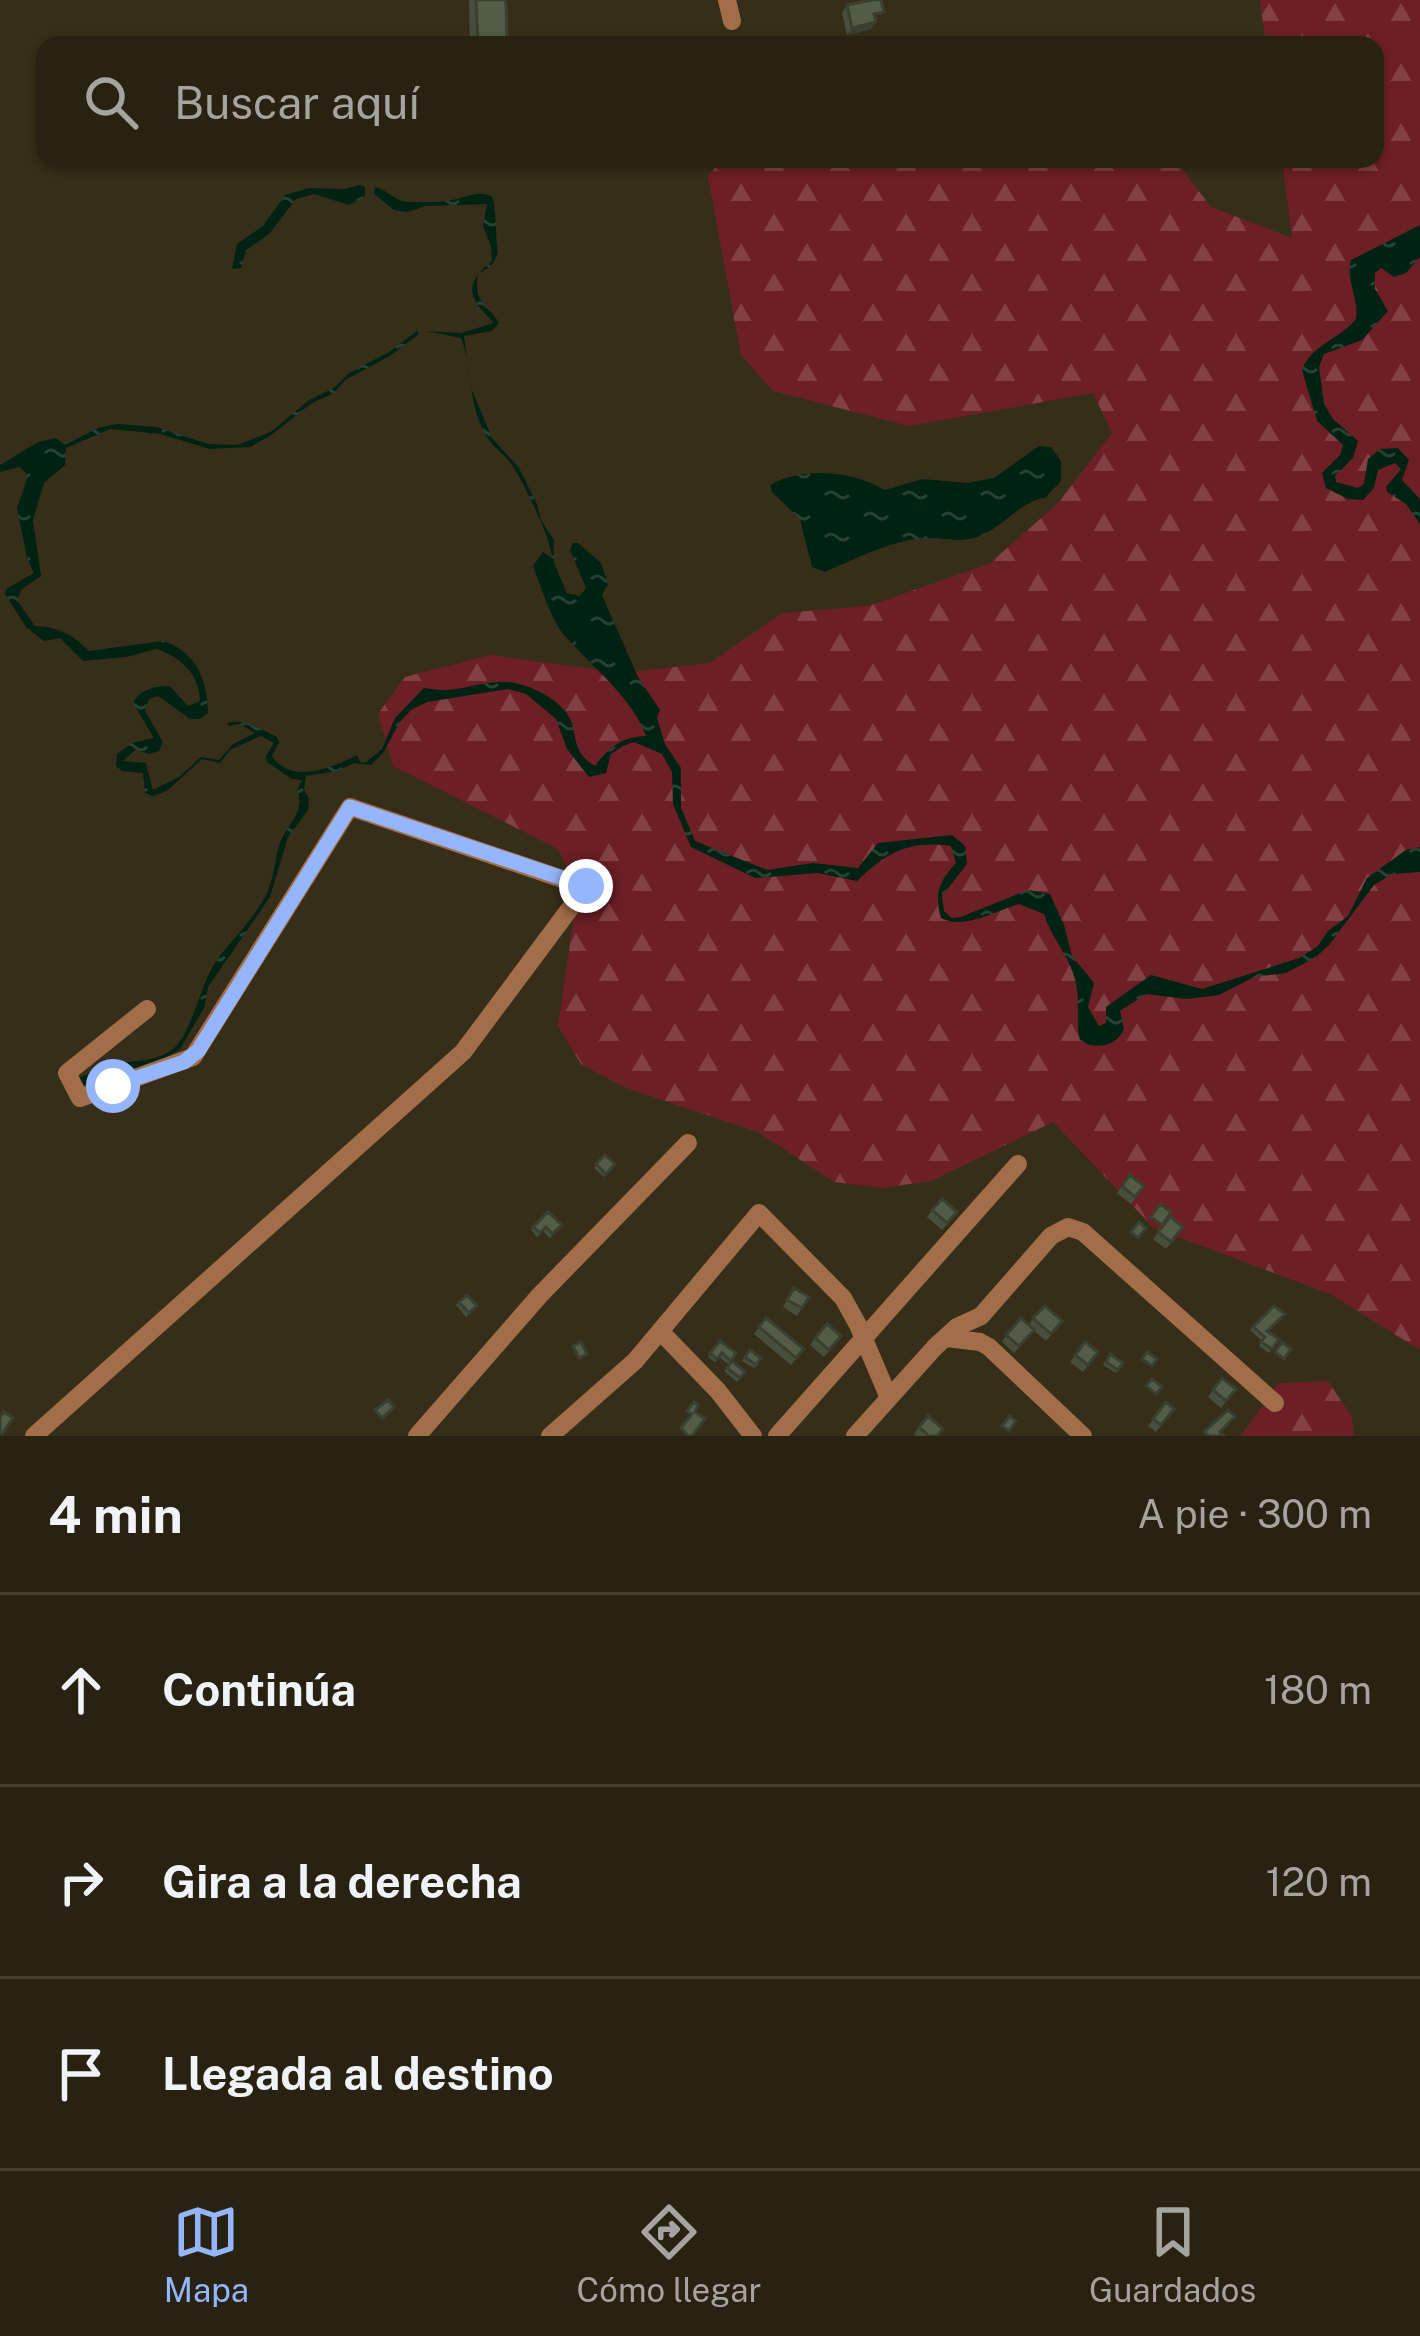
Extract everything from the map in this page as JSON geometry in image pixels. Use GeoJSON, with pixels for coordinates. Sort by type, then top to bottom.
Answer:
{"type":"FeatureCollection","features":[{"type":"Feature","properties":{"kind":"street"},"geometry":{"type":"LineString","coordinates":[[728,0],[732,21]]}},
{"type":"Feature","properties":{"kind":"street"},"geometry":{"type":"LineString","coordinates":[[34,1436],[463,1052],[586,886],[350,807],[193,1057],[80,1098],[67,1073],[147,1009]]}},
{"type":"Feature","properties":{"kind":"street"},"geometry":{"type":"LineString","coordinates":[[417,1436],[540,1295],[688,1143]]}},
{"type":"Feature","properties":{"kind":"street"},"geometry":{"type":"LineString","coordinates":[[777,1436],[1018,1164]]}},
{"type":"Feature","properties":{"kind":"street"},"geometry":{"type":"LineString","coordinates":[[550,1436],[634,1361],[759,1213],[843,1298],[889,1398]]}},
{"type":"Feature","properties":{"kind":"street"},"geometry":{"type":"LineString","coordinates":[[855,1436],[958,1327],[981,1316],[1059,1229],[1075,1228],[1275,1403]]}},
{"type":"Feature","properties":{"kind":"street"},"geometry":{"type":"LineString","coordinates":[[660,1331],[718,1390],[752,1436]]}},
{"type":"Feature","properties":{"kind":"street"},"geometry":{"type":"LineString","coordinates":[[947,1338],[989,1347],[1083,1436]]}},
{"type":"Feature","properties":{"kind":"green space"},"geometry":{"type":"Polygon","coordinates":[[[1260,0],[1420,0],[1420,1350],[1330,1294],[1154,1228],[1053,1122],[931,1181],[882,1188],[834,1182],[758,1132],[624,1087],[581,1064],[558,1026],[578,890],[558,849],[393,766],[378,714],[405,677],[490,655],[623,673],[710,663],[782,613],[868,606],[989,564],[1058,503],[1112,433],[1093,393],[909,426],[773,391],[741,355],[708,177],[714,168],[1181,168],[1211,207],[1292,238],[1283,168],[1384,168],[1384,36],[1265,36],[1260,0]]]}},
{"type":"Feature","properties":{"kind":"green space"},"geometry":{"type":"Polygon","coordinates":[[[1328,1381],[1352,1417],[1354,1436],[1241,1436],[1279,1383],[1328,1381]]]}},
{"type":"Feature","properties":{"kind":"water"},"geometry":{"type":"Polygon","coordinates":[[[365,187],[365,197],[349,205],[314,194],[296,199],[269,234],[246,250],[241,268],[232,269],[237,244],[263,226],[285,195],[309,188],[365,187]]]}},
{"type":"Feature","properties":{"kind":"water"},"geometry":{"type":"Polygon","coordinates":[[[375,187],[411,202],[492,196],[498,254],[491,266],[480,273],[492,261],[483,226],[487,204],[394,210],[374,194],[375,187]]]}},
{"type":"Feature","properties":{"kind":"water"},"geometry":{"type":"Polygon","coordinates":[[[1420,225],[1420,257],[1406,273],[1394,277],[1381,268],[1375,273],[1375,289],[1388,311],[1362,340],[1324,354],[1319,367],[1324,404],[1358,441],[1353,458],[1335,476],[1336,482],[1358,488],[1364,484],[1368,459],[1380,449],[1398,448],[1409,460],[1402,480],[1420,499],[1420,524],[1406,504],[1387,492],[1401,469],[1395,463],[1378,470],[1374,488],[1363,500],[1348,499],[1326,488],[1322,473],[1340,455],[1343,445],[1317,421],[1302,370],[1312,354],[1356,319],[1351,260],[1420,225]]]}},
{"type":"Feature","properties":{"kind":"water"},"geometry":{"type":"Polygon","coordinates":[[[478,275],[479,297],[499,323],[492,331],[464,336],[467,362],[461,338],[426,331],[461,333],[494,323],[472,292],[478,275]]]}},
{"type":"Feature","properties":{"kind":"water"},"geometry":{"type":"Polygon","coordinates":[[[417,331],[390,356],[345,380],[334,393],[250,447],[210,449],[160,434],[110,429],[66,448],[65,465],[44,483],[33,520],[41,576],[22,589],[17,600],[35,626],[65,633],[89,651],[163,641],[192,660],[206,690],[208,713],[190,719],[158,696],[149,699],[145,711],[163,742],[159,751],[135,750],[123,761],[146,763],[153,790],[179,777],[201,757],[219,760],[233,744],[255,733],[227,723],[247,723],[277,737],[272,756],[290,770],[312,771],[357,755],[365,763],[382,749],[395,718],[424,688],[498,682],[525,686],[559,705],[570,718],[581,753],[595,766],[617,744],[646,736],[621,695],[554,620],[533,566],[543,552],[552,558],[548,539],[517,473],[487,437],[471,389],[492,438],[519,468],[554,540],[554,563],[567,593],[580,596],[586,588],[570,550],[573,543],[601,563],[608,584],[602,595],[638,677],[660,710],[657,718],[665,744],[681,768],[681,808],[695,841],[767,870],[813,863],[858,868],[878,843],[952,835],[965,846],[967,864],[942,896],[944,911],[952,918],[961,917],[1028,890],[1050,894],[1072,956],[1094,983],[1088,1007],[1099,1026],[1106,1023],[1106,1007],[1151,975],[1202,989],[1299,958],[1348,916],[1367,878],[1406,850],[1420,847],[1420,872],[1392,874],[1374,885],[1329,945],[1286,973],[1254,977],[1219,995],[1187,999],[1146,994],[1120,1011],[1124,1029],[1116,1039],[1092,1045],[1080,1040],[1075,979],[1044,914],[1019,904],[970,921],[941,918],[940,888],[956,863],[951,846],[922,845],[899,851],[857,881],[818,873],[755,878],[691,847],[673,804],[672,772],[662,754],[634,742],[611,754],[606,773],[589,777],[567,749],[556,719],[526,694],[508,689],[427,702],[400,722],[383,753],[371,765],[354,763],[306,776],[308,810],[288,837],[270,897],[208,987],[204,1008],[180,1049],[154,1065],[94,1076],[81,1088],[77,1078],[111,1065],[158,1057],[180,1042],[211,969],[266,896],[281,840],[298,810],[302,780],[292,779],[267,762],[274,743],[261,736],[230,750],[220,763],[202,759],[168,790],[153,796],[145,793],[143,773],[116,766],[117,754],[132,743],[154,738],[133,703],[140,694],[170,686],[188,706],[200,701],[193,675],[157,649],[83,661],[60,638],[44,641],[26,627],[5,594],[34,573],[17,508],[28,476],[20,467],[0,472],[0,465],[38,442],[56,438],[65,445],[100,427],[118,424],[156,427],[208,444],[238,445],[272,431],[309,400],[417,331]]]}},
{"type":"Feature","properties":{"kind":"water"},"geometry":{"type":"Polygon","coordinates":[[[1039,446],[1051,447],[1061,461],[1061,481],[1045,498],[1028,504],[989,532],[964,540],[903,542],[825,572],[812,567],[800,519],[770,485],[813,473],[844,475],[885,490],[922,479],[968,483],[994,478],[1039,446]]]}},
{"type":"Feature","properties":{"kind":"building"},"geometry":{"type":"Polygon","coordinates":[[[476,0],[506,0],[507,36],[478,36],[476,0]]]}},
{"type":"Feature","properties":{"kind":"building"},"geometry":{"type":"Polygon","coordinates":[[[881,0],[884,12],[874,14],[876,22],[852,28],[847,5],[881,0]]]}},
{"type":"Feature","properties":{"kind":"building"},"geometry":{"type":"Polygon","coordinates":[[[605,1155],[615,1164],[606,1174],[596,1164],[605,1155]]]}},
{"type":"Feature","properties":{"kind":"building"},"geometry":{"type":"Polygon","coordinates":[[[1130,1175],[1144,1186],[1135,1197],[1122,1186],[1130,1175]]]}},
{"type":"Feature","properties":{"kind":"building"},"geometry":{"type":"Polygon","coordinates":[[[942,1199],[957,1212],[947,1223],[932,1210],[942,1199]]]}},
{"type":"Feature","properties":{"kind":"building"},"geometry":{"type":"Polygon","coordinates":[[[1160,1204],[1171,1212],[1162,1225],[1151,1217],[1160,1204]]]}},
{"type":"Feature","properties":{"kind":"building"},"geometry":{"type":"Polygon","coordinates":[[[548,1212],[562,1225],[552,1234],[546,1227],[540,1233],[533,1227],[548,1212]]]}},
{"type":"Feature","properties":{"kind":"building"},"geometry":{"type":"Polygon","coordinates":[[[1170,1217],[1183,1227],[1171,1242],[1158,1232],[1170,1217]]]}},
{"type":"Feature","properties":{"kind":"building"},"geometry":{"type":"Polygon","coordinates":[[[1139,1222],[1146,1228],[1138,1238],[1131,1232],[1139,1222]]]}},
{"type":"Feature","properties":{"kind":"building"},"geometry":{"type":"Polygon","coordinates":[[[794,1288],[809,1297],[802,1308],[787,1300],[794,1288]]]}},
{"type":"Feature","properties":{"kind":"building"},"geometry":{"type":"Polygon","coordinates":[[[467,1295],[477,1306],[469,1313],[459,1302],[467,1295]]]}},
{"type":"Feature","properties":{"kind":"building"},"geometry":{"type":"Polygon","coordinates":[[[1045,1306],[1062,1321],[1051,1334],[1033,1318],[1045,1306]]]}},
{"type":"Feature","properties":{"kind":"building"},"geometry":{"type":"Polygon","coordinates":[[[1274,1306],[1285,1314],[1267,1331],[1279,1339],[1272,1349],[1261,1342],[1265,1337],[1253,1327],[1274,1306]]]}},
{"type":"Feature","properties":{"kind":"building"},"geometry":{"type":"Polygon","coordinates":[[[766,1318],[804,1349],[796,1358],[759,1327],[766,1318]]]}},
{"type":"Feature","properties":{"kind":"building"},"geometry":{"type":"Polygon","coordinates":[[[1021,1318],[1034,1330],[1019,1346],[1006,1335],[1021,1318]]]}},
{"type":"Feature","properties":{"kind":"building"},"geometry":{"type":"Polygon","coordinates":[[[827,1324],[841,1336],[829,1350],[815,1338],[827,1324]]]}},
{"type":"Feature","properties":{"kind":"building"},"geometry":{"type":"Polygon","coordinates":[[[720,1341],[736,1353],[731,1361],[722,1353],[717,1359],[710,1353],[720,1341]]]}},
{"type":"Feature","properties":{"kind":"building"},"geometry":{"type":"Polygon","coordinates":[[[581,1342],[587,1354],[579,1358],[573,1346],[581,1342]]]}},
{"type":"Feature","properties":{"kind":"building"},"geometry":{"type":"Polygon","coordinates":[[[1085,1342],[1098,1352],[1088,1365],[1075,1355],[1085,1342]]]}},
{"type":"Feature","properties":{"kind":"building"},"geometry":{"type":"Polygon","coordinates":[[[1282,1342],[1291,1349],[1284,1359],[1275,1352],[1282,1342]]]}},
{"type":"Feature","properties":{"kind":"building"},"geometry":{"type":"Polygon","coordinates":[[[750,1350],[761,1358],[756,1365],[745,1357],[750,1350]]]}},
{"type":"Feature","properties":{"kind":"building"},"geometry":{"type":"Polygon","coordinates":[[[1147,1352],[1157,1359],[1152,1366],[1142,1359],[1147,1352]]]}},
{"type":"Feature","properties":{"kind":"building"},"geometry":{"type":"Polygon","coordinates":[[[1110,1354],[1123,1363],[1118,1370],[1106,1362],[1110,1354]]]}},
{"type":"Feature","properties":{"kind":"building"},"geometry":{"type":"Polygon","coordinates":[[[732,1361],[745,1372],[740,1378],[727,1368],[732,1361]]]}},
{"type":"Feature","properties":{"kind":"building"},"geometry":{"type":"Polygon","coordinates":[[[1222,1378],[1236,1389],[1226,1401],[1213,1390],[1222,1378]]]}},
{"type":"Feature","properties":{"kind":"building"},"geometry":{"type":"Polygon","coordinates":[[[1152,1379],[1162,1387],[1156,1394],[1146,1386],[1152,1379]]]}},
{"type":"Feature","properties":{"kind":"building"},"geometry":{"type":"Polygon","coordinates":[[[388,1400],[394,1407],[382,1418],[375,1410],[388,1400]]]}},
{"type":"Feature","properties":{"kind":"building"},"geometry":{"type":"Polygon","coordinates":[[[694,1402],[698,1405],[695,1412],[705,1419],[688,1436],[681,1428],[694,1402]]]}},
{"type":"Feature","properties":{"kind":"building"},"geometry":{"type":"Polygon","coordinates":[[[1166,1402],[1174,1409],[1161,1425],[1153,1419],[1166,1402]]]}},
{"type":"Feature","properties":{"kind":"building"},"geometry":{"type":"Polygon","coordinates":[[[1228,1410],[1235,1416],[1220,1432],[1224,1436],[1204,1432],[1228,1410]]]}},
{"type":"Feature","properties":{"kind":"building"},"geometry":{"type":"Polygon","coordinates":[[[4,1412],[13,1418],[2,1434],[0,1417],[4,1412]]]}},
{"type":"Feature","properties":{"kind":"building"},"geometry":{"type":"Polygon","coordinates":[[[928,1416],[943,1429],[937,1436],[919,1427],[928,1416]]]}},
{"type":"Feature","properties":{"kind":"building"},"geometry":{"type":"Polygon","coordinates":[[[1010,1416],[1016,1421],[1009,1431],[1002,1426],[1010,1416]]]}},
{"type":"Feature","properties":{"kind":"route"},"geometry":{"type":"LineString","coordinates":[[113,1086],[193,1057],[350,807],[586,886]]}}]}
